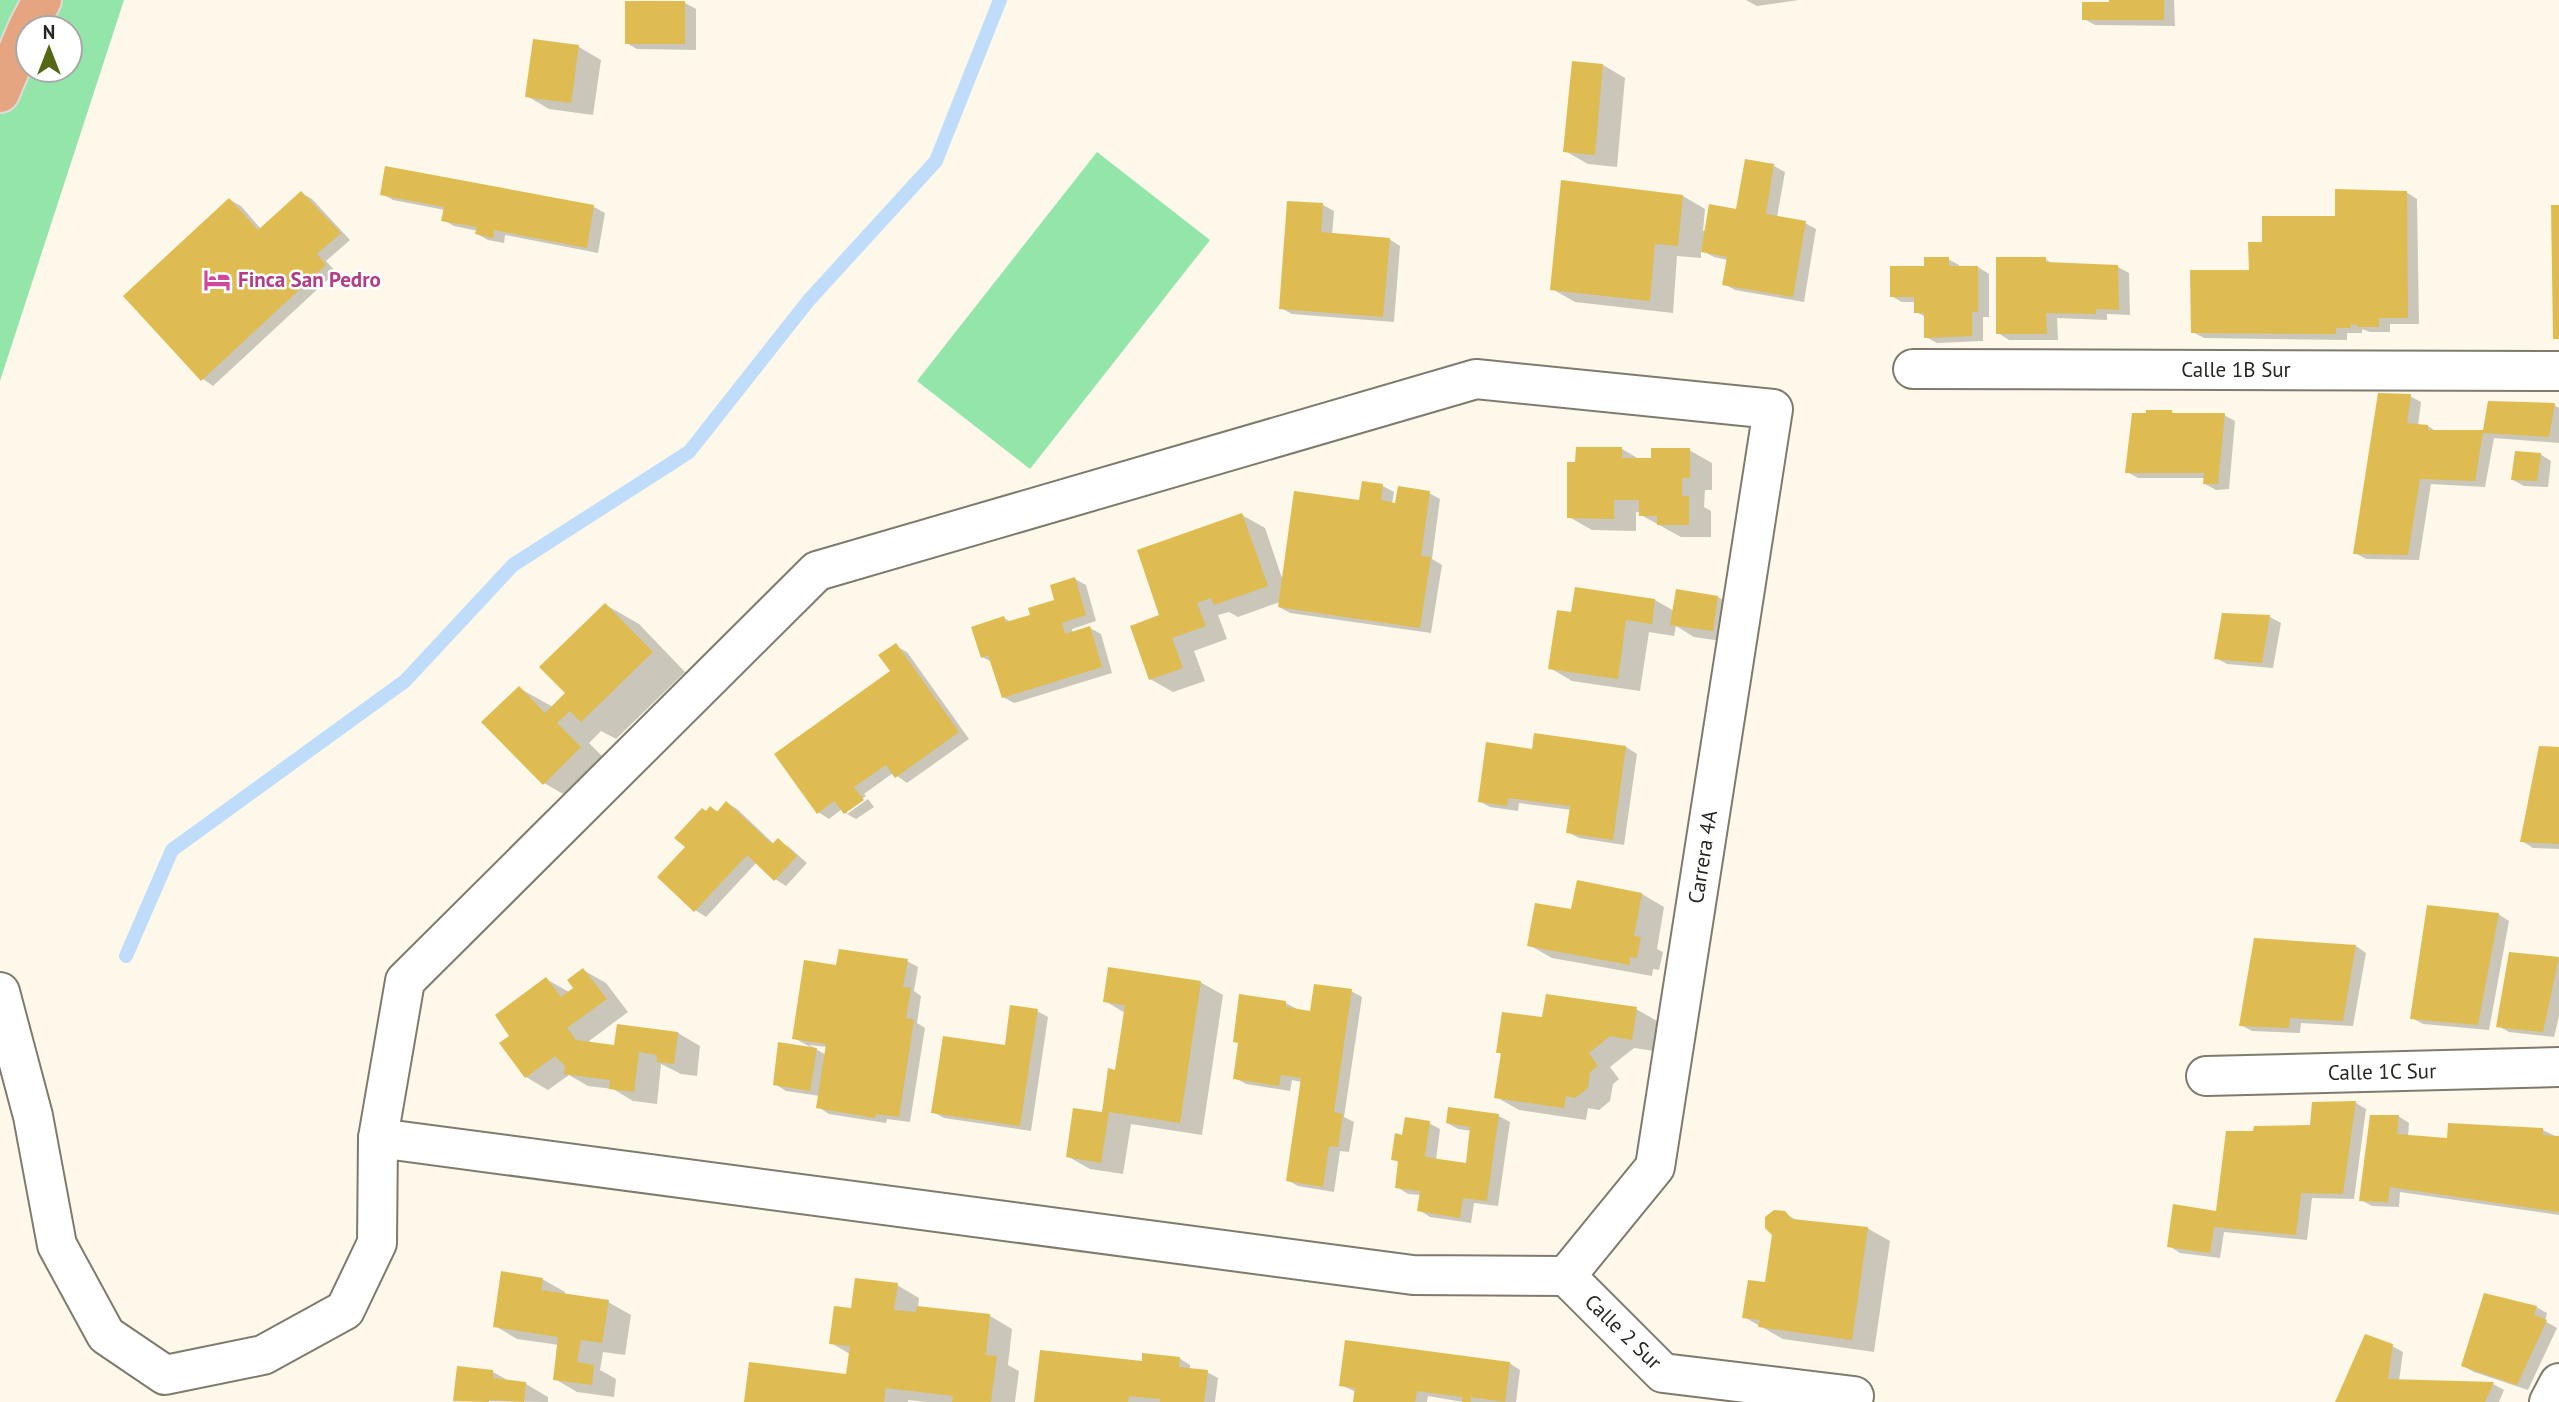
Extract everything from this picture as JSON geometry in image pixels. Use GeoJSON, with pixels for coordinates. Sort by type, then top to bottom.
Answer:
{"type":"FeatureCollection","features":[{"type":"Feature","properties":{"kind":"main road"},"geometry":{"type":"LineString","coordinates":[[0,93],[42,0]]}},
{"type":"Feature","properties":{"kind":"street","name":"Calle 1B Sur"},"geometry":{"type":"LineString","coordinates":[[1913,369],[2559,372]]}},
{"type":"Feature","properties":{"kind":"street","name":"Carrera 4A"},"geometry":{"type":"LineString","coordinates":[[378,1138],[405,981],[817,571],[1476,379],[1773,409],[1655,1167],[1566,1276]]}},
{"type":"Feature","properties":{"kind":"street"},"geometry":{"type":"LineString","coordinates":[[0,992],[33,1116],[57,1245],[106,1335],[165,1375],[263,1355],[345,1310],[377,1243],[378,1138],[1413,1275],[1566,1276]]}},
{"type":"Feature","properties":{"kind":"street","name":"Calle 1C Sur"},"geometry":{"type":"LineString","coordinates":[[2206,1076],[2559,1067]]}},
{"type":"Feature","properties":{"kind":"street","name":"Calle 2 Sur"},"geometry":{"type":"LineString","coordinates":[[1566,1276],[1663,1373],[1854,1396]]}},
{"type":"Feature","properties":{"kind":"street"},"geometry":{"type":"LineString","coordinates":[[2549,1402],[2559,1383]]}},
{"type":"Feature","properties":{"kind":"green space"},"geometry":{"type":"Polygon","coordinates":[[[0,0],[124,0],[0,381],[0,0]]]}},
{"type":"Feature","properties":{"kind":"green space"},"geometry":{"type":"Polygon","coordinates":[[[1097,152],[1210,240],[1030,469],[917,381],[1097,152]]]}},
{"type":"Feature","properties":{"kind":"building"},"geometry":{"type":"Polygon","coordinates":[[[2164,0],[2164,20],[2082,20],[2082,2],[2164,0]]]}},
{"type":"Feature","properties":{"kind":"building"},"geometry":{"type":"Polygon","coordinates":[[[625,1],[685,1],[685,44],[625,44],[625,1]]]}},
{"type":"Feature","properties":{"kind":"building"},"geometry":{"type":"Polygon","coordinates":[[[533,39],[579,45],[571,103],[525,97],[533,39]]]}},
{"type":"Feature","properties":{"kind":"building"},"geometry":{"type":"Polygon","coordinates":[[[1572,61],[1603,64],[1595,155],[1563,152],[1572,61]]]}},
{"type":"Feature","properties":{"kind":"building"},"geometry":{"type":"Polygon","coordinates":[[[1745,159],[1774,164],[1766,214],[1806,221],[1793,297],[1722,285],[1727,257],[1701,252],[1709,204],[1736,209],[1745,159]]]}},
{"type":"Feature","properties":{"kind":"building"},"geometry":{"type":"Polygon","coordinates":[[[385,166],[594,205],[587,248],[494,230],[493,238],[475,234],[477,227],[441,221],[444,207],[380,195],[385,166]]]}},
{"type":"Feature","properties":{"kind":"building"},"geometry":{"type":"Polygon","coordinates":[[[1561,180],[1683,195],[1678,246],[1655,244],[1650,301],[1550,290],[1561,180]]]}},
{"type":"Feature","properties":{"kind":"building"},"geometry":{"type":"Polygon","coordinates":[[[2335,189],[2407,191],[2408,318],[2379,318],[2379,327],[2357,327],[2351,324],[2351,328],[2336,328],[2336,334],[2191,333],[2190,270],[2249,270],[2248,242],[2262,242],[2262,216],[2335,216],[2335,189]]]}},
{"type":"Feature","properties":{"kind":"building"},"geometry":{"type":"Polygon","coordinates":[[[301,191],[341,233],[317,254],[326,265],[201,381],[123,296],[229,198],[258,230],[301,191]]]}},
{"type":"Feature","properties":{"kind":"building"},"geometry":{"type":"Polygon","coordinates":[[[1287,201],[1323,203],[1321,232],[1390,238],[1383,317],[1279,309],[1287,201]]]}},
{"type":"Feature","properties":{"kind":"building"},"geometry":{"type":"Polygon","coordinates":[[[2551,205],[2559,205],[2559,339],[2553,339],[2551,205]]]}},
{"type":"Feature","properties":{"kind":"building"},"geometry":{"type":"Polygon","coordinates":[[[1924,257],[1949,257],[1949,266],[1978,266],[1978,312],[1972,312],[1972,336],[1924,338],[1924,313],[1914,313],[1914,297],[1890,297],[1890,266],[1924,266],[1924,257]]]}},
{"type":"Feature","properties":{"kind":"building"},"geometry":{"type":"Polygon","coordinates":[[[1996,257],[2046,257],[2046,262],[2118,265],[2119,310],[2096,309],[2096,314],[2046,313],[2047,334],[1996,334],[1996,257]]]}},
{"type":"Feature","properties":{"kind":"building"},"geometry":{"type":"Polygon","coordinates":[[[2378,393],[2411,394],[2407,423],[2428,425],[2428,430],[2483,430],[2488,401],[2555,403],[2549,437],[2483,433],[2475,481],[2420,479],[2408,555],[2353,554],[2378,393]]]}},
{"type":"Feature","properties":{"kind":"building"},"geometry":{"type":"Polygon","coordinates":[[[2146,410],[2225,413],[2218,484],[2203,484],[2204,473],[2125,473],[2132,413],[2146,413],[2146,410]]]}},
{"type":"Feature","properties":{"kind":"building"},"geometry":{"type":"Polygon","coordinates":[[[1576,447],[1622,447],[1622,458],[1651,458],[1651,448],[1690,448],[1690,478],[1682,478],[1682,496],[1689,496],[1689,525],[1657,525],[1657,516],[1639,516],[1639,500],[1614,500],[1614,519],[1567,518],[1567,462],[1575,462],[1576,447]]]}},
{"type":"Feature","properties":{"kind":"building"},"geometry":{"type":"Polygon","coordinates":[[[2515,451],[2541,453],[2537,481],[2511,480],[2515,451]]]}},
{"type":"Feature","properties":{"kind":"building"},"geometry":{"type":"Polygon","coordinates":[[[1362,481],[1383,484],[1381,500],[1395,503],[1398,486],[1430,491],[1421,556],[1431,557],[1420,628],[1278,607],[1294,491],[1359,500],[1362,481]]]}},
{"type":"Feature","properties":{"kind":"building"},"geometry":{"type":"Polygon","coordinates":[[[1242,513],[1268,586],[1214,605],[1211,598],[1197,603],[1206,626],[1172,638],[1183,668],[1149,680],[1130,626],[1159,615],[1137,550],[1242,513]]]}},
{"type":"Feature","properties":{"kind":"building"},"geometry":{"type":"Polygon","coordinates":[[[1075,577],[1086,615],[1062,623],[1065,634],[1090,626],[1102,667],[1002,698],[988,655],[981,658],[971,627],[1004,616],[1006,622],[1030,615],[1028,608],[1054,600],[1050,585],[1075,577]]]}},
{"type":"Feature","properties":{"kind":"building"},"geometry":{"type":"Polygon","coordinates":[[[1575,587],[1655,599],[1652,624],[1626,620],[1618,679],[1548,669],[1557,610],[1571,612],[1575,587]]]}},
{"type":"Feature","properties":{"kind":"building"},"geometry":{"type":"Polygon","coordinates":[[[1676,589],[1718,596],[1713,631],[1670,625],[1676,589]]]}},
{"type":"Feature","properties":{"kind":"building"},"geometry":{"type":"Polygon","coordinates":[[[605,603],[653,652],[581,722],[570,711],[557,723],[581,747],[543,785],[481,722],[519,686],[545,713],[565,693],[539,667],[605,603]]]}},
{"type":"Feature","properties":{"kind":"building"},"geometry":{"type":"Polygon","coordinates":[[[2222,613],[2270,615],[2262,663],[2214,659],[2222,613]]]}},
{"type":"Feature","properties":{"kind":"building"},"geometry":{"type":"Polygon","coordinates":[[[896,643],[959,732],[895,778],[886,765],[854,787],[864,800],[844,814],[834,801],[817,814],[774,754],[890,671],[878,655],[896,643]]]}},
{"type":"Feature","properties":{"kind":"building"},"geometry":{"type":"Polygon","coordinates":[[[1534,733],[1626,746],[1613,840],[1566,833],[1570,806],[1508,798],[1507,806],[1478,802],[1486,742],[1532,749],[1534,733]]]}},
{"type":"Feature","properties":{"kind":"building"},"geometry":{"type":"Polygon","coordinates":[[[2539,746],[2559,747],[2559,844],[2520,842],[2539,746]]]}},
{"type":"Feature","properties":{"kind":"building"},"geometry":{"type":"Polygon","coordinates":[[[726,801],[772,844],[778,838],[797,856],[774,881],[747,855],[694,912],[657,877],[685,847],[674,838],[702,808],[706,811],[710,806],[717,812],[726,801]]]}},
{"type":"Feature","properties":{"kind":"building"},"geometry":{"type":"Polygon","coordinates":[[[1577,880],[1642,893],[1634,936],[1641,937],[1637,958],[1630,957],[1630,965],[1527,946],[1535,903],[1571,909],[1577,880]]]}},
{"type":"Feature","properties":{"kind":"building"},"geometry":{"type":"Polygon","coordinates":[[[2427,905],[2499,913],[2478,1025],[2410,1019],[2427,905]]]}},
{"type":"Feature","properties":{"kind":"building"},"geometry":{"type":"Polygon","coordinates":[[[2254,938],[2356,945],[2343,1021],[2290,1018],[2289,1028],[2239,1026],[2254,938]]]}},
{"type":"Feature","properties":{"kind":"building"},"geometry":{"type":"Polygon","coordinates":[[[839,949],[908,959],[903,987],[911,988],[906,1018],[914,1020],[899,1117],[876,1114],[875,1118],[816,1108],[826,1044],[792,1039],[804,960],[836,965],[839,949]]]}},
{"type":"Feature","properties":{"kind":"building"},"geometry":{"type":"Polygon","coordinates":[[[2509,952],[2559,957],[2543,1032],[2496,1027],[2509,952]]]}},
{"type":"Feature","properties":{"kind":"building"},"geometry":{"type":"Polygon","coordinates":[[[1108,967],[1201,981],[1180,1123],[1109,1112],[1101,1163],[1066,1157],[1073,1108],[1102,1112],[1108,1068],[1115,1070],[1125,1005],[1103,1002],[1108,967]]]}},
{"type":"Feature","properties":{"kind":"building"},"geometry":{"type":"Polygon","coordinates":[[[583,968],[607,999],[567,1028],[576,1040],[614,1045],[617,1024],[678,1032],[674,1064],[657,1062],[657,1055],[639,1052],[634,1092],[609,1089],[610,1080],[564,1074],[565,1066],[555,1056],[525,1078],[499,1043],[509,1036],[495,1015],[546,977],[561,997],[573,988],[567,980],[583,968]]]}},
{"type":"Feature","properties":{"kind":"building"},"geometry":{"type":"Polygon","coordinates":[[[1314,984],[1352,989],[1334,1112],[1343,1114],[1338,1147],[1329,1146],[1323,1187],[1286,1181],[1301,1078],[1281,1075],[1279,1086],[1233,1079],[1238,1043],[1233,1042],[1239,994],[1286,1001],[1286,1007],[1310,1011],[1314,984]]]}},
{"type":"Feature","properties":{"kind":"building"},"geometry":{"type":"Polygon","coordinates":[[[1546,994],[1637,1007],[1632,1040],[1610,1036],[1589,1053],[1598,1066],[1590,1072],[1588,1088],[1575,1098],[1566,1096],[1564,1108],[1494,1098],[1501,1053],[1496,1053],[1502,1012],[1542,1017],[1546,994]]]}},
{"type":"Feature","properties":{"kind":"building"},"geometry":{"type":"Polygon","coordinates":[[[1010,1005],[1038,1009],[1020,1126],[931,1113],[943,1036],[1005,1045],[1010,1005]]]}},
{"type":"Feature","properties":{"kind":"building"},"geometry":{"type":"Polygon","coordinates":[[[778,1042],[817,1048],[810,1091],[773,1085],[778,1042]]]}},
{"type":"Feature","properties":{"kind":"building"},"geometry":{"type":"Polygon","coordinates":[[[2356,1101],[2343,1194],[2301,1193],[2296,1235],[2214,1227],[2210,1253],[2167,1247],[2173,1204],[2216,1211],[2226,1131],[2253,1131],[2254,1126],[2310,1125],[2312,1102],[2356,1101]]]}},
{"type":"Feature","properties":{"kind":"building"},"geometry":{"type":"Polygon","coordinates":[[[1448,1107],[1499,1114],[1487,1201],[1463,1198],[1460,1218],[1417,1211],[1420,1191],[1395,1188],[1398,1161],[1391,1160],[1395,1133],[1402,1135],[1405,1117],[1430,1121],[1425,1157],[1466,1163],[1470,1127],[1446,1123],[1448,1107]]]}},
{"type":"Feature","properties":{"kind":"building"},"geometry":{"type":"Polygon","coordinates":[[[2370,1115],[2399,1115],[2397,1134],[2447,1138],[2448,1123],[2543,1128],[2543,1135],[2559,1136],[2559,1212],[2390,1187],[2388,1202],[2359,1201],[2370,1115]]]}},
{"type":"Feature","properties":{"kind":"building"},"geometry":{"type":"Polygon","coordinates":[[[1774,1210],[1785,1211],[1792,1219],[1868,1227],[1852,1340],[1758,1327],[1760,1320],[1742,1318],[1748,1280],[1765,1282],[1772,1235],[1765,1228],[1765,1217],[1774,1210]]]}},
{"type":"Feature","properties":{"kind":"building"},"geometry":{"type":"Polygon","coordinates":[[[501,1271],[543,1278],[541,1290],[609,1300],[602,1343],[581,1340],[577,1362],[594,1365],[592,1385],[553,1380],[558,1337],[493,1327],[501,1271]]]}},
{"type":"Feature","properties":{"kind":"building"},"geometry":{"type":"Polygon","coordinates":[[[855,1278],[898,1283],[894,1310],[916,1312],[917,1306],[990,1314],[986,1355],[997,1356],[991,1402],[952,1402],[953,1396],[886,1388],[884,1402],[744,1402],[749,1362],[846,1374],[850,1346],[829,1344],[834,1306],[851,1308],[855,1278]]]}},
{"type":"Feature","properties":{"kind":"building"},"geometry":{"type":"Polygon","coordinates":[[[2484,1293],[2537,1306],[2534,1315],[2547,1320],[2517,1385],[2461,1366],[2484,1293]]]}},
{"type":"Feature","properties":{"kind":"building"},"geometry":{"type":"Polygon","coordinates":[[[2365,1334],[2393,1344],[2388,1379],[2494,1382],[2485,1402],[2335,1402],[2365,1334]]]}},
{"type":"Feature","properties":{"kind":"building"},"geometry":{"type":"Polygon","coordinates":[[[1345,1340],[1510,1362],[1505,1402],[1471,1397],[1471,1402],[1462,1402],[1462,1397],[1417,1391],[1415,1402],[1353,1402],[1355,1388],[1339,1386],[1345,1340]]]}},
{"type":"Feature","properties":{"kind":"building"},"geometry":{"type":"Polygon","coordinates":[[[1040,1350],[1142,1361],[1142,1353],[1180,1357],[1179,1367],[1208,1370],[1204,1402],[1160,1402],[1160,1399],[1129,1396],[1128,1402],[1034,1402],[1040,1350]]]}},
{"type":"Feature","properties":{"kind":"building"},"geometry":{"type":"Polygon","coordinates":[[[457,1366],[493,1370],[493,1378],[526,1382],[524,1402],[453,1401],[457,1366]]]}},
{"type":"Feature","properties":{"kind":"waterway"},"geometry":{"type":"LineString","coordinates":[[126,956],[172,850],[405,681],[513,565],[689,452],[809,300],[936,161],[1000,0]]}},
{"type":"Feature","properties":{"kind":"place","name":"Finca San Pedro"},"geometry":{"type":"Point","coordinates":[217,280]}}]}
